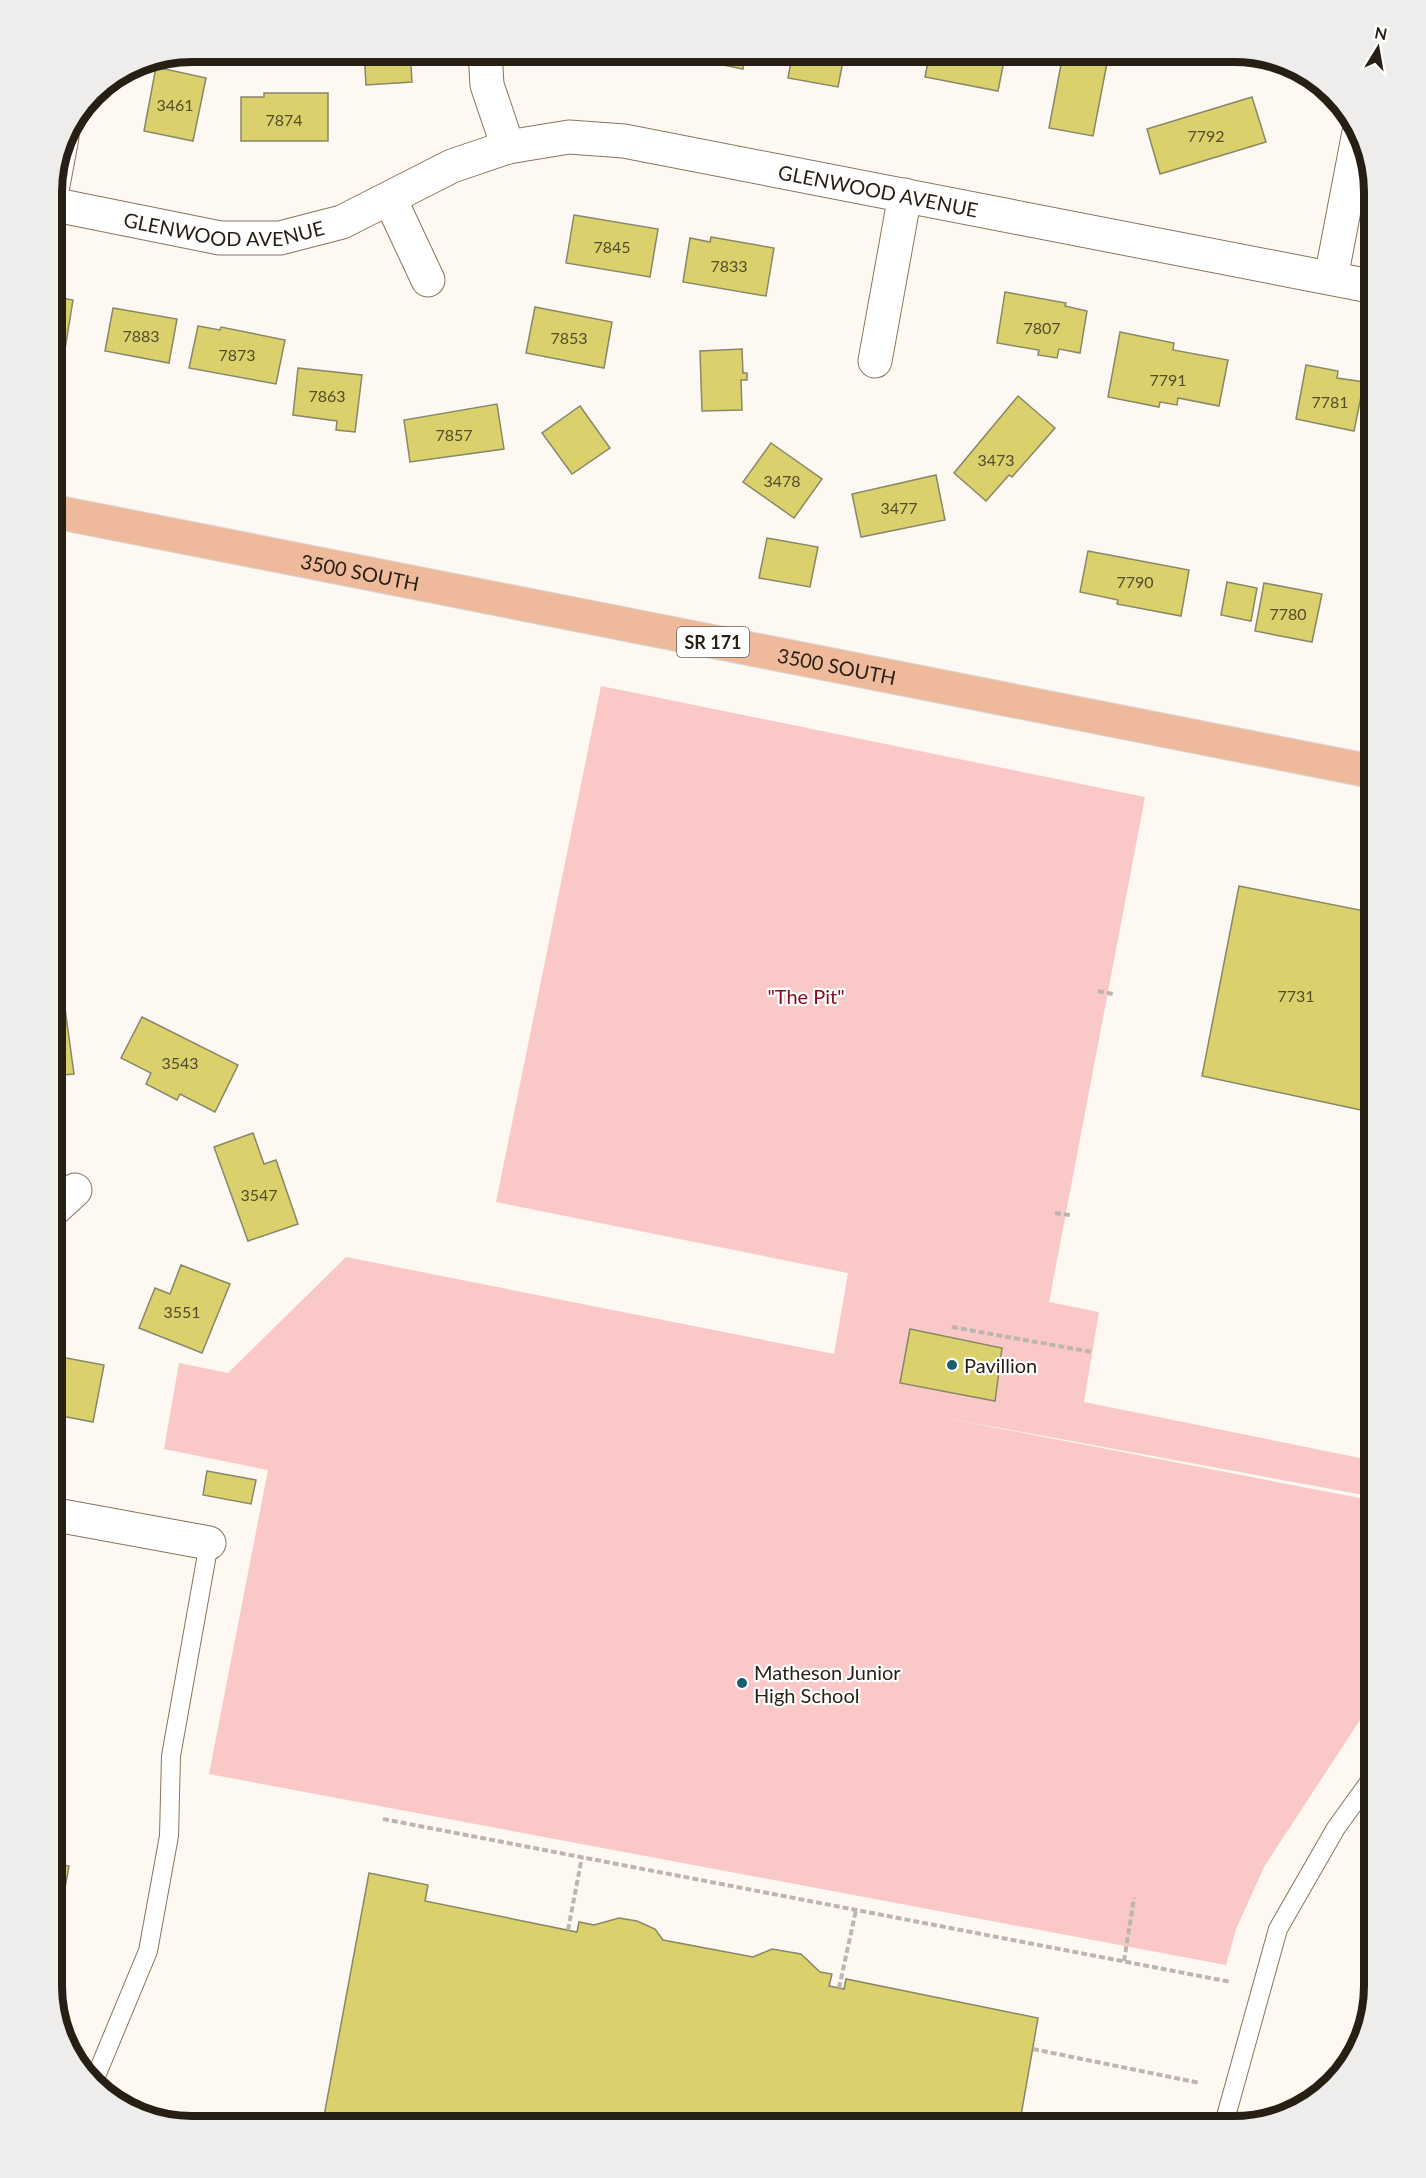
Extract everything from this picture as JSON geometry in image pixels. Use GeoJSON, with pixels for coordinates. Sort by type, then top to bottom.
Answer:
{"type":"FeatureCollection","features":[{"type":"Feature","properties":{"kind":"main road","name":"3500 SOUTH"},"geometry":{"type":"LineString","coordinates":[[62,513],[1364,770]]}},
{"type":"Feature","properties":{"kind":"street"},"geometry":{"type":"LineString","coordinates":[[486,62],[487,85],[508,147]]}},
{"type":"Feature","properties":{"kind":"street","name":"GLENWOOD AVENUE"},"geometry":{"type":"LineString","coordinates":[[62,206],[220,238],[280,238],[342,222],[452,166],[508,147],[569,137],[624,141],[1364,285]]}},
{"type":"Feature","properties":{"kind":"street"},"geometry":{"type":"LineString","coordinates":[[1331,278],[1356,146]]}},
{"type":"Feature","properties":{"kind":"street"},"geometry":{"type":"LineString","coordinates":[[875,361],[905,195]]}},
{"type":"Feature","properties":{"kind":"street"},"geometry":{"type":"LineString","coordinates":[[390,199],[428,280]]}},
{"type":"Feature","properties":{"kind":"street"},"geometry":{"type":"LineString","coordinates":[[62,1202],[75,1190]]}},
{"type":"Feature","properties":{"kind":"street"},"geometry":{"type":"LineString","coordinates":[[62,1516],[209,1543]]}},
{"type":"Feature","properties":{"kind":"lane"},"geometry":{"type":"LineString","coordinates":[[97,2075],[148,1951],[169,1836],[171,1756],[209,1543]]}},
{"type":"Feature","properties":{"kind":"lane"},"geometry":{"type":"LineString","coordinates":[[1226,2116],[1278,1929],[1336,1828],[1364,1789]]}},
{"type":"Feature","properties":{"kind":"path"},"geometry":{"type":"LineString","coordinates":[[1098,991],[1113,994]]}},
{"type":"Feature","properties":{"kind":"path"},"geometry":{"type":"LineString","coordinates":[[1055,1213],[1070,1215]]}},
{"type":"Feature","properties":{"kind":"path"},"geometry":{"type":"LineString","coordinates":[[952,1327],[1092,1352]]}},
{"type":"Feature","properties":{"kind":"path"},"geometry":{"type":"LineString","coordinates":[[383,1819],[1231,1982]]}},
{"type":"Feature","properties":{"kind":"path"},"geometry":{"type":"LineString","coordinates":[[568,1930],[582,1857]]}},
{"type":"Feature","properties":{"kind":"path"},"geometry":{"type":"LineString","coordinates":[[1124,1961],[1134,1898]]}},
{"type":"Feature","properties":{"kind":"path"},"geometry":{"type":"LineString","coordinates":[[839,1988],[856,1910]]}},
{"type":"Feature","properties":{"kind":"path"},"geometry":{"type":"LineString","coordinates":[[1033,2049],[1200,2083]]}},
{"type":"Feature","properties":{"kind":"green space","name":"\"The Pit\""},"geometry":{"type":"Polygon","coordinates":[[[601,686],[1145,797],[1049,1302],[1099,1312],[1084,1402],[1364,1459],[1364,1495],[936,1416],[1364,1499],[1364,1700],[1360,1720],[1264,1867],[1236,1929],[1226,1965],[209,1774],[268,1470],[164,1449],[179,1363],[228,1373],[346,1257],[834,1354],[848,1273],[496,1202],[601,686]]]}},
{"type":"Feature","properties":{"kind":"building"},"geometry":{"type":"Polygon","coordinates":[[[365,62],[411,62],[412,82],[366,85],[365,62]]]}},
{"type":"Feature","properties":{"kind":"building"},"geometry":{"type":"Polygon","coordinates":[[[709,62],[744,62],[743,69],[709,62]]]}},
{"type":"Feature","properties":{"kind":"building"},"geometry":{"type":"Polygon","coordinates":[[[791,62],[843,62],[838,87],[788,78],[791,62]]]}},
{"type":"Feature","properties":{"kind":"building"},"geometry":{"type":"Polygon","coordinates":[[[928,62],[1004,62],[998,91],[925,77],[928,62]]]}},
{"type":"Feature","properties":{"kind":"building"},"geometry":{"type":"Polygon","coordinates":[[[1061,62],[1107,63],[1093,136],[1049,128],[1061,62]]]}},
{"type":"Feature","properties":{"kind":"building"},"geometry":{"type":"Polygon","coordinates":[[[156,67],[206,78],[193,141],[144,131],[156,67]]]}},
{"type":"Feature","properties":{"kind":"building"},"geometry":{"type":"Polygon","coordinates":[[[264,93],[328,93],[328,141],[241,141],[241,97],[264,97],[264,93]]]}},
{"type":"Feature","properties":{"kind":"building"},"geometry":{"type":"Polygon","coordinates":[[[1252,97],[1266,142],[1160,174],[1147,129],[1252,97]]]}},
{"type":"Feature","properties":{"kind":"building"},"geometry":{"type":"Polygon","coordinates":[[[574,215],[658,229],[650,277],[566,263],[574,215]]]}},
{"type":"Feature","properties":{"kind":"building"},"geometry":{"type":"Polygon","coordinates":[[[711,237],[774,248],[766,296],[683,282],[690,238],[710,242],[711,237]]]}},
{"type":"Feature","properties":{"kind":"building"},"geometry":{"type":"Polygon","coordinates":[[[1005,292],[1066,303],[1065,306],[1087,311],[1080,353],[1059,349],[1057,358],[1038,355],[1039,350],[997,343],[1005,292]]]}},
{"type":"Feature","properties":{"kind":"building"},"geometry":{"type":"Polygon","coordinates":[[[62,298],[73,300],[65,349],[62,348],[62,298]]]}},
{"type":"Feature","properties":{"kind":"building"},"geometry":{"type":"Polygon","coordinates":[[[535,307],[612,322],[604,368],[526,353],[535,307]]]}},
{"type":"Feature","properties":{"kind":"building"},"geometry":{"type":"Polygon","coordinates":[[[113,308],[177,319],[169,363],[105,351],[113,308]]]}},
{"type":"Feature","properties":{"kind":"building"},"geometry":{"type":"Polygon","coordinates":[[[198,326],[220,330],[221,327],[285,340],[276,384],[189,368],[198,326]]]}},
{"type":"Feature","properties":{"kind":"building"},"geometry":{"type":"Polygon","coordinates":[[[1120,332],[1174,343],[1173,350],[1228,360],[1219,406],[1178,398],[1177,405],[1160,402],[1159,407],[1108,397],[1120,332]]]}},
{"type":"Feature","properties":{"kind":"building"},"geometry":{"type":"Polygon","coordinates":[[[742,349],[743,373],[747,373],[747,380],[741,380],[742,410],[702,411],[700,351],[742,349]]]}},
{"type":"Feature","properties":{"kind":"building"},"geometry":{"type":"Polygon","coordinates":[[[1306,365],[1338,371],[1337,378],[1364,382],[1354,431],[1296,419],[1306,365]]]}},
{"type":"Feature","properties":{"kind":"building"},"geometry":{"type":"Polygon","coordinates":[[[298,368],[362,375],[355,432],[336,430],[337,421],[293,415],[298,368]]]}},
{"type":"Feature","properties":{"kind":"building"},"geometry":{"type":"Polygon","coordinates":[[[1018,396],[1055,428],[1012,477],[1009,475],[986,501],[954,473],[1018,396]]]}},
{"type":"Feature","properties":{"kind":"building"},"geometry":{"type":"Polygon","coordinates":[[[497,404],[504,449],[410,462],[404,420],[497,404]]]}},
{"type":"Feature","properties":{"kind":"building"},"geometry":{"type":"Polygon","coordinates":[[[580,406],[610,448],[572,474],[542,433],[580,406]]]}},
{"type":"Feature","properties":{"kind":"building"},"geometry":{"type":"Polygon","coordinates":[[[771,443],[822,479],[794,518],[743,482],[771,443]]]}},
{"type":"Feature","properties":{"kind":"building"},"geometry":{"type":"Polygon","coordinates":[[[936,475],[945,520],[861,537],[852,494],[936,475]]]}},
{"type":"Feature","properties":{"kind":"building"},"geometry":{"type":"Polygon","coordinates":[[[767,538],[818,547],[810,587],[759,578],[767,538]]]}},
{"type":"Feature","properties":{"kind":"building"},"geometry":{"type":"Polygon","coordinates":[[[1088,551],[1189,570],[1181,616],[1117,604],[1118,600],[1080,592],[1088,551]]]}},
{"type":"Feature","properties":{"kind":"building"},"geometry":{"type":"Polygon","coordinates":[[[1227,582],[1257,588],[1251,621],[1221,615],[1227,582]]]}},
{"type":"Feature","properties":{"kind":"building"},"geometry":{"type":"Polygon","coordinates":[[[1264,583],[1322,594],[1312,642],[1255,631],[1264,583]]]}},
{"type":"Feature","properties":{"kind":"building"},"geometry":{"type":"Polygon","coordinates":[[[1239,886],[1364,911],[1364,1111],[1202,1076],[1239,886]]]}},
{"type":"Feature","properties":{"kind":"building"},"geometry":{"type":"Polygon","coordinates":[[[62,1001],[64,1001],[74,1074],[62,1075],[62,1001]]]}},
{"type":"Feature","properties":{"kind":"building"},"geometry":{"type":"Polygon","coordinates":[[[142,1017],[238,1065],[215,1112],[180,1094],[177,1100],[146,1084],[151,1073],[121,1058],[142,1017]]]}},
{"type":"Feature","properties":{"kind":"building"},"geometry":{"type":"Polygon","coordinates":[[[253,1133],[264,1164],[276,1160],[298,1224],[248,1241],[214,1147],[253,1133]]]}},
{"type":"Feature","properties":{"kind":"building"},"geometry":{"type":"Polygon","coordinates":[[[181,1265],[230,1284],[202,1353],[139,1328],[155,1288],[170,1294],[181,1265]]]}},
{"type":"Feature","properties":{"kind":"building","name":"Pavillion"},"geometry":{"type":"Polygon","coordinates":[[[910,1329],[1002,1348],[995,1401],[900,1383],[910,1329]]]}},
{"type":"Feature","properties":{"kind":"building"},"geometry":{"type":"Polygon","coordinates":[[[62,1357],[104,1365],[93,1422],[62,1416],[62,1357]]]}},
{"type":"Feature","properties":{"kind":"building"},"geometry":{"type":"Polygon","coordinates":[[[207,1471],[256,1480],[251,1504],[203,1495],[207,1471]]]}},
{"type":"Feature","properties":{"kind":"building"},"geometry":{"type":"Polygon","coordinates":[[[62,1865],[69,1866],[62,1904],[62,1865]]]}},
{"type":"Feature","properties":{"kind":"building"},"geometry":{"type":"Polygon","coordinates":[[[369,1873],[428,1885],[425,1901],[577,1932],[579,1922],[594,1925],[619,1918],[637,1921],[655,1929],[663,1940],[753,1957],[772,1949],[801,1954],[820,1972],[832,1974],[829,1986],[844,1989],[846,1979],[1038,2018],[1021,2116],[324,2116],[369,1873]]]}},
{"type":"Feature","properties":{"kind":"place","name":"Pavillion"},"geometry":{"type":"Point","coordinates":[952,1365]}},
{"type":"Feature","properties":{"kind":"place","name":"Matheson Junior High School"},"geometry":{"type":"Point","coordinates":[742,1683]}}]}
